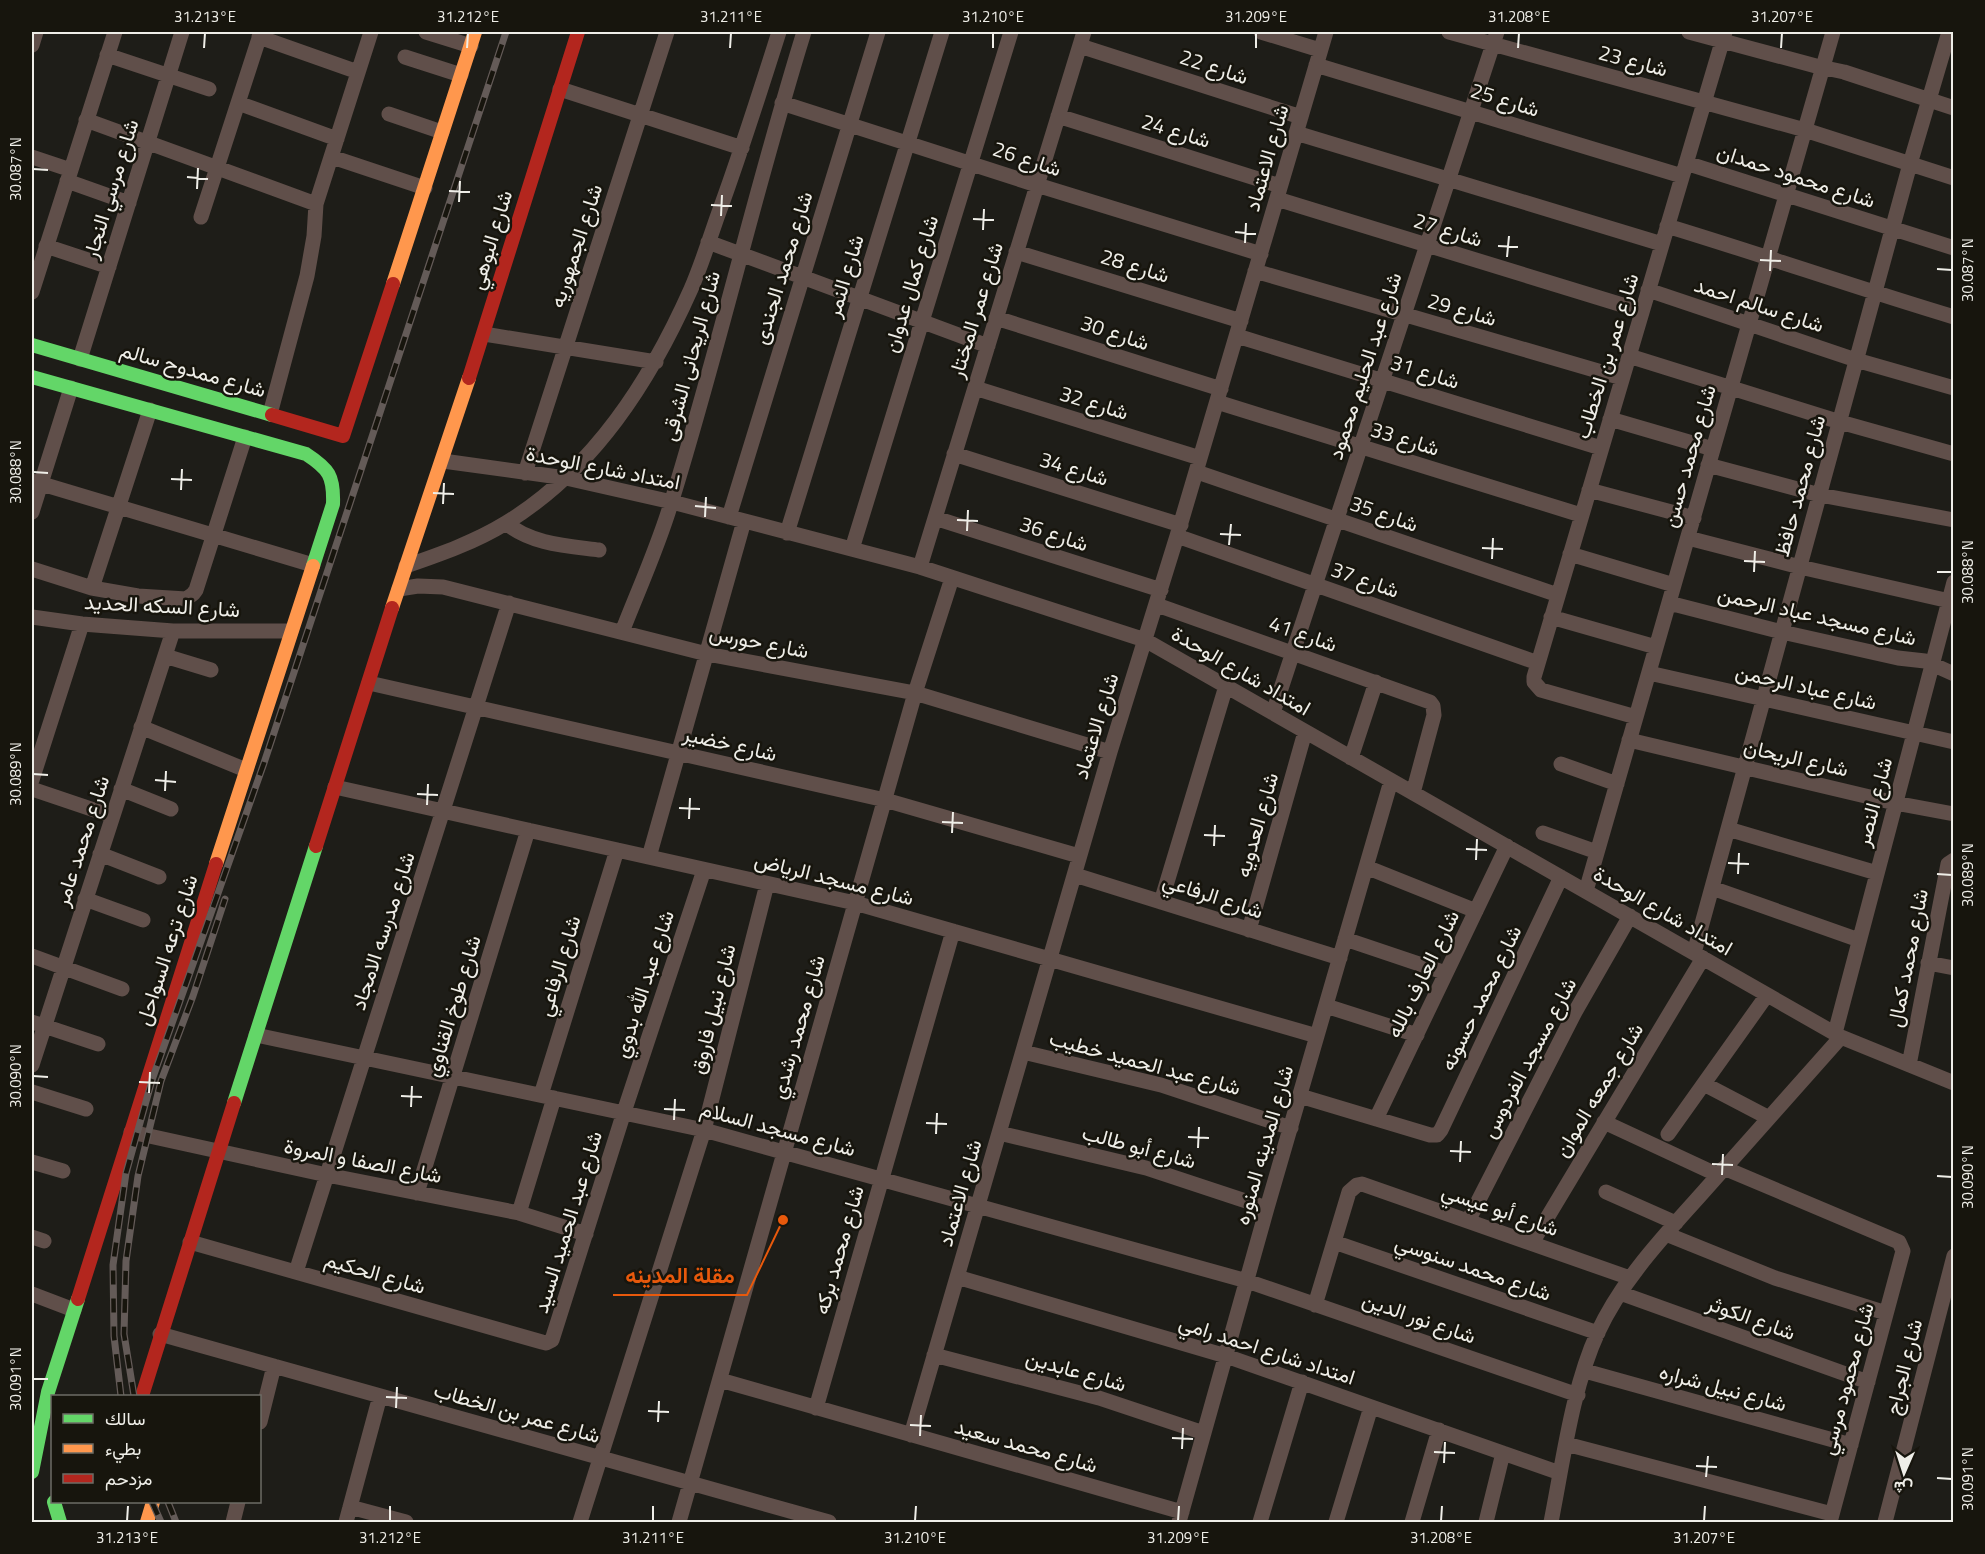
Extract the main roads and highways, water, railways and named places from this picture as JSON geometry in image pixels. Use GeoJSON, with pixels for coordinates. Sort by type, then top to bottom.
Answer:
{"type":"FeatureCollection","features":[{"type":"Feature","properties":{"kind":"main road","name":"شارع البوهي"},"geometry":{"type":"LineString","coordinates":[[142,1395],[406,566],[484,334],[578,32]]}},
{"type":"Feature","properties":{"kind":"main road","name":"شارع ممدوح سالم"},"geometry":{"type":"LineString","coordinates":[[32,345],[344,436],[473,39]]}},
{"type":"Feature","properties":{"kind":"main road","name":"شارع ترعه السواحل"},"geometry":{"type":"LineString","coordinates":[[32,377],[306,454],[324,465],[334,483],[333,504],[48,1392],[35,1470]]}},
{"type":"Feature","properties":{"kind":"main road"},"geometry":{"type":"LineString","coordinates":[[54,1503],[60,1522]]}},
{"type":"Feature","properties":{"kind":"railway"},"geometry":{"type":"LineString","coordinates":[[121,1395],[114,1336],[113,1265],[126,1173],[152,1080],[264,763],[506,32]]}},
{"type":"Feature","properties":{"kind":"railway"},"geometry":{"type":"LineString","coordinates":[[134,1395],[124,1334],[126,1261],[138,1176],[161,1081],[193,996],[225,899]]}},
{"type":"Feature","properties":{"kind":"railway"},"geometry":{"type":"LineString","coordinates":[[152,1503],[161,1522]]}},
{"type":"Feature","properties":{"kind":"railway"},"geometry":{"type":"LineString","coordinates":[[168,1503],[176,1522]]}},
{"type":"Feature","properties":{"kind":"place","name":"مقلة المدينه"},"geometry":{"type":"Point","coordinates":[783,1220]}}]}
